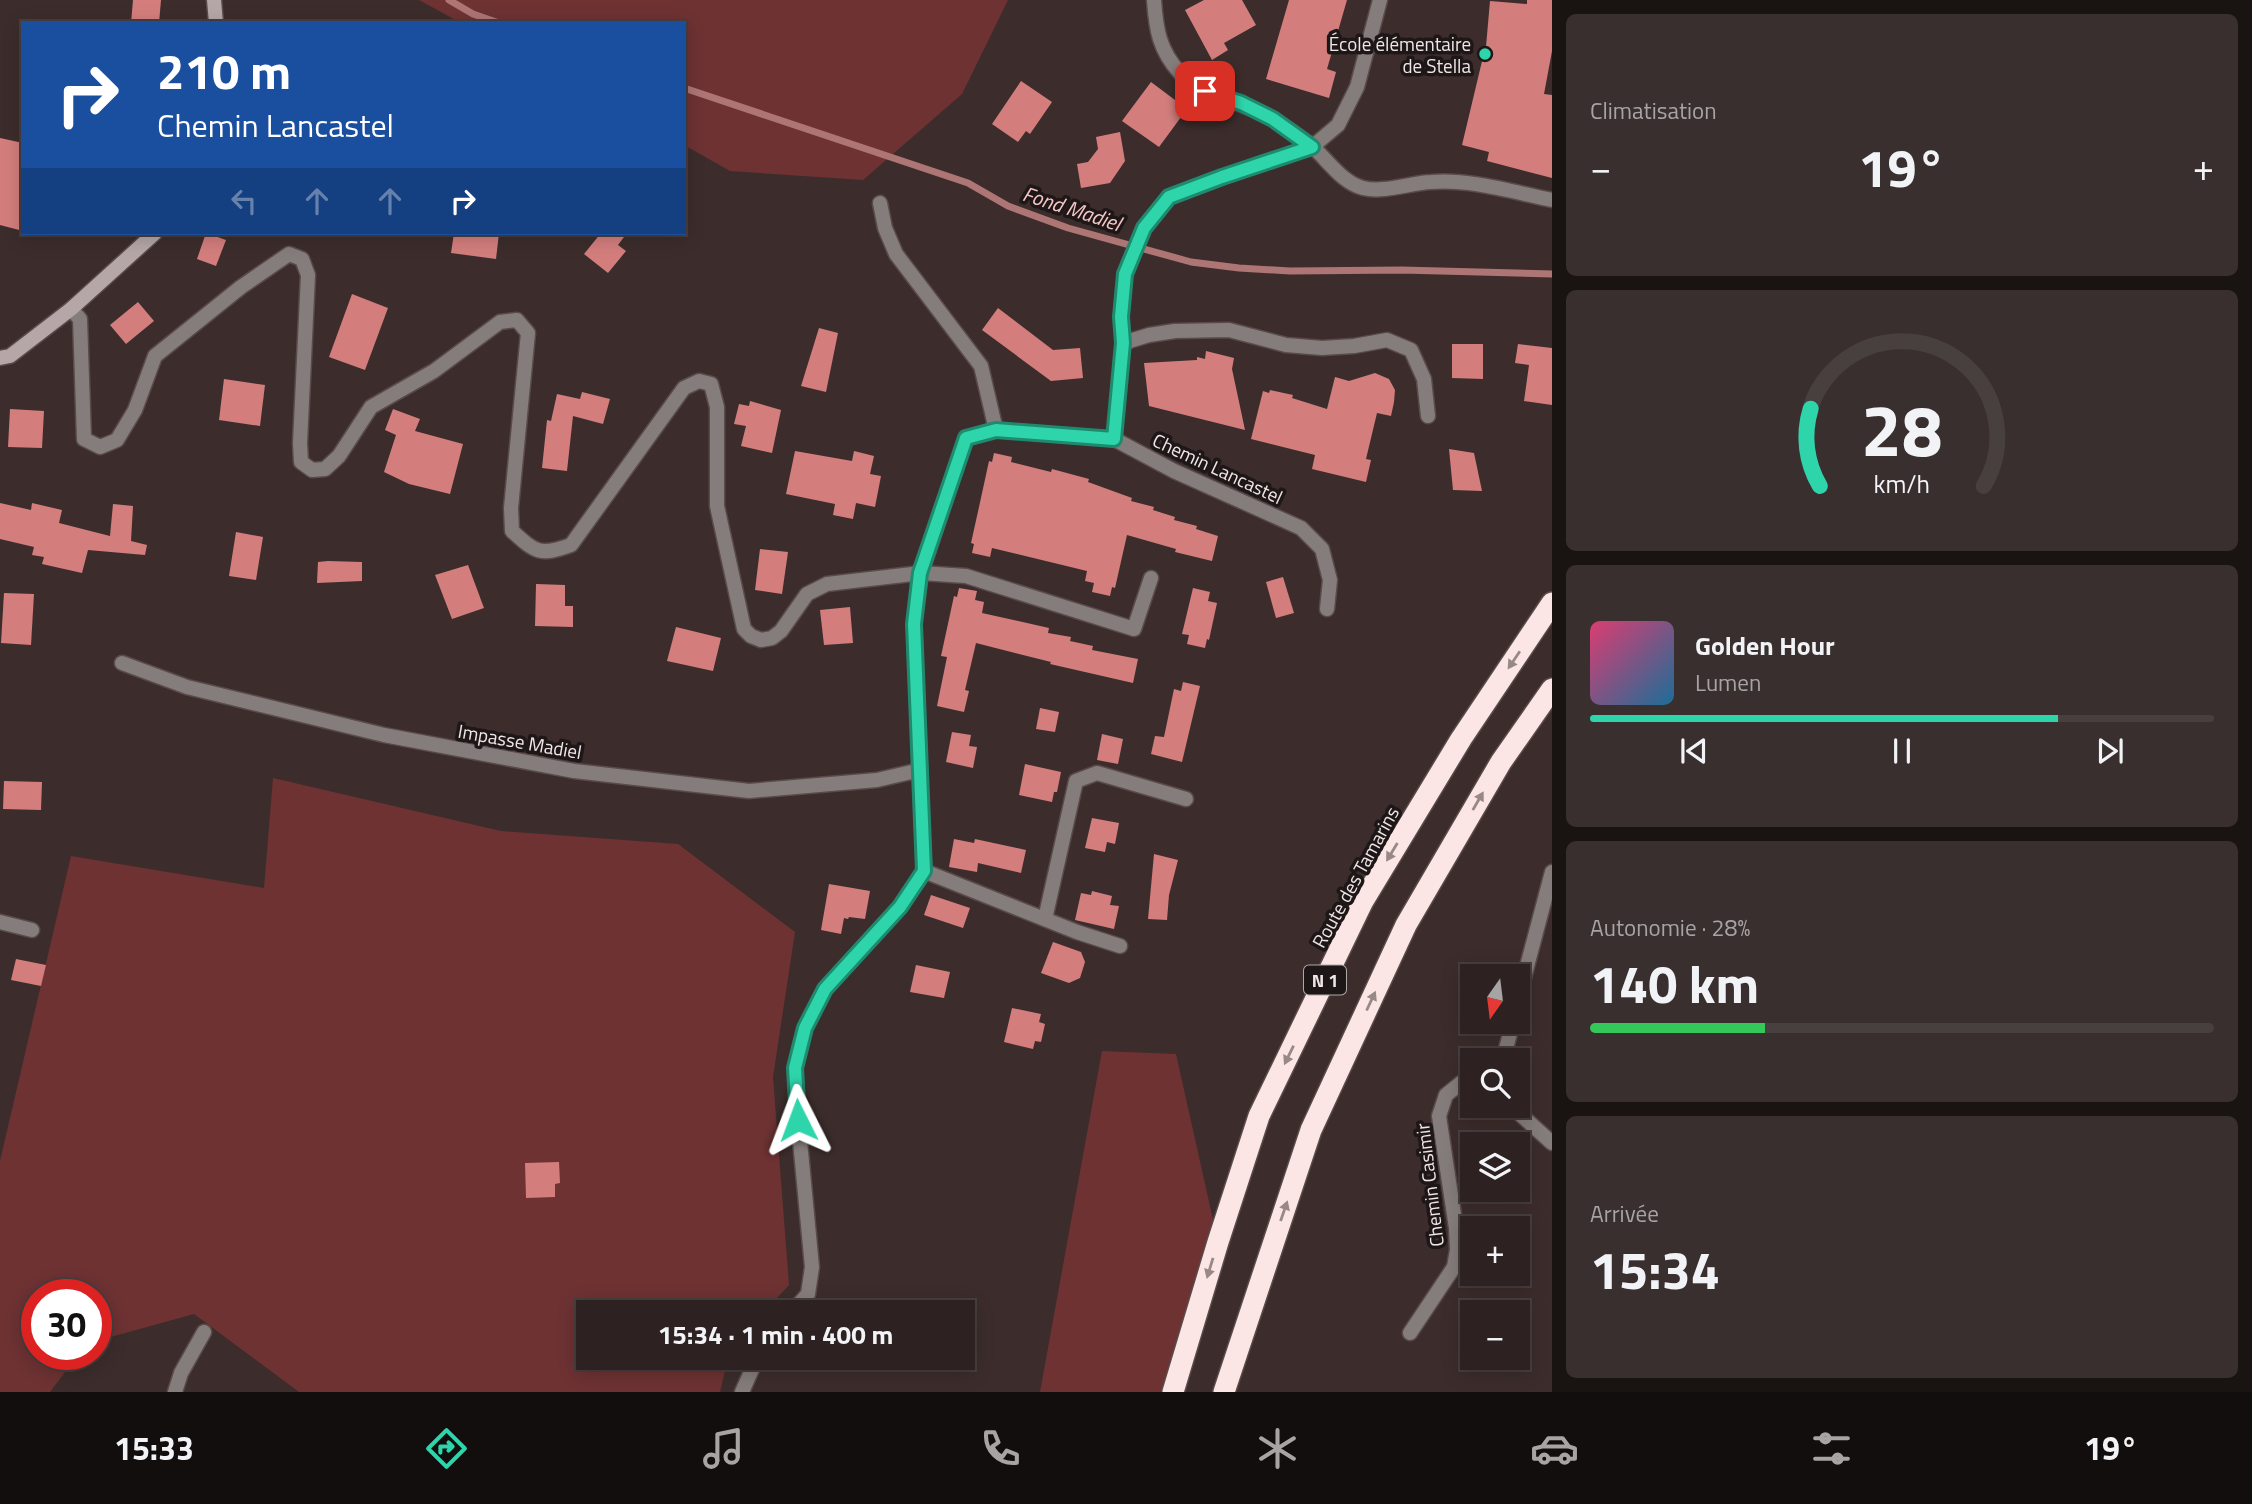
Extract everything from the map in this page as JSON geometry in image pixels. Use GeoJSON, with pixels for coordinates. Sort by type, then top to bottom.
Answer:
{"type":"FeatureCollection","features":[{"type":"Feature","properties":{"kind":"highway","name":"Route des Tamarins"},"geometry":{"type":"LineString","coordinates":[[1173,1392],[1259,1116],[1363,901],[1461,739],[1552,603]]}},
{"type":"Feature","properties":{"kind":"highway","name":"N 1"},"geometry":{"type":"LineString","coordinates":[[1224,1392],[1311,1130],[1406,925],[1501,762],[1552,689]]}},
{"type":"Feature","properties":{"kind":"main road"},"geometry":{"type":"LineString","coordinates":[[214,0],[216,21]]}},
{"type":"Feature","properties":{"kind":"main road"},"geometry":{"type":"LineString","coordinates":[[0,358],[10,356],[71,309],[153,235]]}},
{"type":"Feature","properties":{"kind":"street"},"geometry":{"type":"LineString","coordinates":[[1154,0],[1156,33],[1160,44],[1180,73],[1205,91],[1241,103],[1273,119],[1312,147],[1352,184],[1366,189],[1431,182],[1467,182],[1552,200]]}},
{"type":"Feature","properties":{"kind":"street"},"geometry":{"type":"LineString","coordinates":[[1114,439],[1123,343],[1121,317],[1125,274],[1144,228],[1169,197],[1312,147],[1338,125],[1357,87],[1380,0]]}},
{"type":"Feature","properties":{"kind":"street"},"geometry":{"type":"LineString","coordinates":[[803,1300],[808,1294],[812,1267],[795,1068],[805,1028],[825,989],[900,907],[924,871],[914,624],[920,573],[966,438],[996,430],[981,366],[896,254],[885,228],[880,203]]}},
{"type":"Feature","properties":{"kind":"street"},"geometry":{"type":"LineString","coordinates":[[71,309],[80,319],[85,439],[100,447],[117,440],[135,410],[155,356],[241,287],[289,254],[302,259],[308,275],[300,443],[301,462],[312,470],[325,469],[339,456],[371,407],[434,371],[500,322],[517,320],[528,333],[511,508],[512,531],[528,546],[548,553],[571,545],[684,388],[699,381],[711,384],[717,407],[717,506],[744,629],[761,640],[772,638],[781,631],[807,594],[827,584],[920,573],[966,576],[1135,629],[1151,578]]}},
{"type":"Feature","properties":{"kind":"street"},"geometry":{"type":"LineString","coordinates":[[1123,343],[1175,331],[1229,330],[1286,345],[1322,348],[1387,340],[1411,350],[1424,379],[1428,415]]}},
{"type":"Feature","properties":{"kind":"street","name":"Chemin Lancastel"},"geometry":{"type":"LineString","coordinates":[[996,430],[1114,439],[1174,471],[1301,528],[1322,549],[1330,580],[1327,609]]}},
{"type":"Feature","properties":{"kind":"street","name":"Impasse Madiel"},"geometry":{"type":"LineString","coordinates":[[122,663],[187,687],[384,735],[574,771],[749,791],[877,780],[920,770]]}},
{"type":"Feature","properties":{"kind":"street"},"geometry":{"type":"LineString","coordinates":[[1045,919],[1076,780],[1097,773],[1186,799]]}},
{"type":"Feature","properties":{"kind":"street"},"geometry":{"type":"LineString","coordinates":[[924,871],[1120,946]]}},
{"type":"Feature","properties":{"kind":"street"},"geometry":{"type":"LineString","coordinates":[[1528,964],[1552,872]]}},
{"type":"Feature","properties":{"kind":"street"},"geometry":{"type":"LineString","coordinates":[[0,922],[32,930]]}},
{"type":"Feature","properties":{"kind":"street","name":"Chemin Casimir"},"geometry":{"type":"LineString","coordinates":[[1410,1333],[1454,1267],[1457,1250],[1456,1228],[1439,1116],[1446,1095],[1460,1084]]}},
{"type":"Feature","properties":{"kind":"street"},"geometry":{"type":"LineString","coordinates":[[1524,1118],[1552,1143]]}},
{"type":"Feature","properties":{"kind":"street"},"geometry":{"type":"LineString","coordinates":[[175,1392],[181,1373],[204,1332]]}},
{"type":"Feature","properties":{"kind":"street"},"geometry":{"type":"LineString","coordinates":[[742,1392],[752,1370]]}},
{"type":"Feature","properties":{"kind":"shaded area"},"geometry":{"type":"Polygon","coordinates":[[[419,0],[1008,0],[962,94],[863,180],[730,171],[686,146],[686,21],[457,21],[419,0]]]}},
{"type":"Feature","properties":{"kind":"shaded area"},"geometry":{"type":"Polygon","coordinates":[[[273,778],[501,831],[678,844],[795,932],[773,1077],[789,1285],[775,1300],[576,1300],[576,1370],[725,1370],[720,1392],[299,1392],[194,1314],[112,1337],[112,1279],[21,1279],[21,1370],[67,1370],[50,1392],[0,1392],[0,1161],[71,856],[264,888],[273,778]]]}},
{"type":"Feature","properties":{"kind":"shaded area"},"geometry":{"type":"Polygon","coordinates":[[[1102,1051],[1176,1054],[1218,1242],[1168,1392],[1040,1392],[1102,1051]]]}},
{"type":"Feature","properties":{"kind":"building"},"geometry":{"type":"Polygon","coordinates":[[[133,0],[161,0],[159,21],[131,21],[133,0]]]}},
{"type":"Feature","properties":{"kind":"building"},"geometry":{"type":"Polygon","coordinates":[[[1204,0],[1242,0],[1256,25],[1224,43],[1228,50],[1212,60],[1185,10],[1204,0]]]}},
{"type":"Feature","properties":{"kind":"building"},"geometry":{"type":"Polygon","coordinates":[[[1289,0],[1347,0],[1327,69],[1336,72],[1329,98],[1266,79],[1289,0]]]}},
{"type":"Feature","properties":{"kind":"building"},"geometry":{"type":"Polygon","coordinates":[[[1527,0],[1552,0],[1552,51],[1544,94],[1552,95],[1552,178],[1487,161],[1489,152],[1462,145],[1483,57],[1485,58],[1490,1],[1527,4],[1527,0]]]}},
{"type":"Feature","properties":{"kind":"building"},"geometry":{"type":"Polygon","coordinates":[[[1021,81],[1052,102],[1030,134],[1026,131],[1018,142],[992,124],[1021,81]]]}},
{"type":"Feature","properties":{"kind":"building"},"geometry":{"type":"Polygon","coordinates":[[[1151,82],[1187,109],[1159,147],[1122,121],[1151,82]]]}},
{"type":"Feature","properties":{"kind":"building"},"geometry":{"type":"Polygon","coordinates":[[[1120,132],[1125,161],[1110,183],[1081,188],[1077,164],[1088,162],[1098,149],[1096,137],[1120,132]]]}},
{"type":"Feature","properties":{"kind":"building"},"geometry":{"type":"Polygon","coordinates":[[[0,138],[21,143],[21,230],[0,225],[0,138]]]}},
{"type":"Feature","properties":{"kind":"building"},"geometry":{"type":"Polygon","coordinates":[[[205,235],[226,240],[216,266],[197,259],[205,235]]]}},
{"type":"Feature","properties":{"kind":"building"},"geometry":{"type":"Polygon","coordinates":[[[454,235],[499,235],[496,259],[451,253],[454,235]]]}},
{"type":"Feature","properties":{"kind":"building"},"geometry":{"type":"Polygon","coordinates":[[[599,235],[626,235],[618,245],[626,251],[608,273],[584,254],[599,235]]]}},
{"type":"Feature","properties":{"kind":"building"},"geometry":{"type":"Polygon","coordinates":[[[352,294],[388,308],[365,370],[329,357],[352,294]]]}},
{"type":"Feature","properties":{"kind":"building"},"geometry":{"type":"Polygon","coordinates":[[[138,302],[154,321],[126,344],[110,325],[138,302]]]}},
{"type":"Feature","properties":{"kind":"building"},"geometry":{"type":"Polygon","coordinates":[[[998,308],[1053,350],[1080,348],[1083,378],[1051,381],[982,330],[998,308]]]}},
{"type":"Feature","properties":{"kind":"building"},"geometry":{"type":"Polygon","coordinates":[[[819,328],[838,333],[826,392],[801,386],[819,328]]]}},
{"type":"Feature","properties":{"kind":"building"},"geometry":{"type":"Polygon","coordinates":[[[1452,344],[1483,344],[1483,379],[1452,378],[1452,344]]]}},
{"type":"Feature","properties":{"kind":"building"},"geometry":{"type":"Polygon","coordinates":[[[1518,344],[1552,348],[1552,405],[1524,401],[1529,365],[1515,363],[1518,344]]]}},
{"type":"Feature","properties":{"kind":"building"},"geometry":{"type":"Polygon","coordinates":[[[1206,351],[1234,358],[1232,369],[1245,430],[1149,406],[1144,363],[1197,360],[1197,357],[1205,359],[1206,351]]]}},
{"type":"Feature","properties":{"kind":"building"},"geometry":{"type":"Polygon","coordinates":[[[1375,373],[1389,379],[1395,390],[1391,416],[1377,413],[1366,459],[1371,460],[1366,482],[1312,469],[1315,455],[1251,439],[1263,391],[1293,395],[1292,398],[1327,409],[1335,377],[1349,381],[1375,373]]]}},
{"type":"Feature","properties":{"kind":"building"},"geometry":{"type":"Polygon","coordinates":[[[224,379],[265,385],[260,426],[219,420],[224,379]]]}},
{"type":"Feature","properties":{"kind":"building"},"geometry":{"type":"Polygon","coordinates":[[[582,392],[610,399],[603,424],[573,416],[567,471],[542,468],[547,420],[551,421],[557,394],[580,399],[582,392]]]}},
{"type":"Feature","properties":{"kind":"building"},"geometry":{"type":"Polygon","coordinates":[[[750,401],[781,410],[772,453],[741,446],[746,426],[734,424],[739,404],[749,406],[750,401]]]}},
{"type":"Feature","properties":{"kind":"building"},"geometry":{"type":"Polygon","coordinates":[[[10,409],[44,411],[42,448],[8,447],[10,409]]]}},
{"type":"Feature","properties":{"kind":"building"},"geometry":{"type":"Polygon","coordinates":[[[393,409],[420,419],[415,431],[463,444],[450,494],[409,484],[384,472],[396,435],[385,430],[393,409]]]}},
{"type":"Feature","properties":{"kind":"building"},"geometry":{"type":"Polygon","coordinates":[[[1449,449],[1474,453],[1482,491],[1453,490],[1449,449]]]}},
{"type":"Feature","properties":{"kind":"building"},"geometry":{"type":"Polygon","coordinates":[[[795,451],[852,461],[854,451],[874,456],[870,474],[881,476],[875,507],[856,503],[853,519],[833,515],[835,504],[786,494],[795,451]]]}},
{"type":"Feature","properties":{"kind":"building"},"geometry":{"type":"Polygon","coordinates":[[[994,453],[1012,457],[1011,462],[1089,479],[1088,482],[1132,498],[1131,501],[1154,507],[1153,510],[1175,517],[1174,520],[1197,526],[1196,529],[1218,536],[1212,561],[1175,552],[1176,549],[1127,535],[1115,588],[1112,587],[1110,596],[1092,592],[1094,583],[1085,581],[1087,571],[992,548],[990,557],[972,553],[974,544],[971,543],[989,461],[992,462],[994,453]]]}},
{"type":"Feature","properties":{"kind":"building"},"geometry":{"type":"Polygon","coordinates":[[[0,503],[31,510],[32,503],[62,510],[59,523],[110,536],[113,504],[133,506],[131,541],[147,545],[145,555],[88,550],[82,573],[42,564],[44,557],[32,555],[34,547],[0,539],[0,503]]]}},
{"type":"Feature","properties":{"kind":"building"},"geometry":{"type":"Polygon","coordinates":[[[236,532],[263,537],[256,580],[229,576],[236,532]]]}},
{"type":"Feature","properties":{"kind":"building"},"geometry":{"type":"Polygon","coordinates":[[[760,549],[788,552],[782,594],[755,590],[760,549]]]}},
{"type":"Feature","properties":{"kind":"building"},"geometry":{"type":"Polygon","coordinates":[[[318,562],[362,562],[362,581],[317,583],[318,562]]]}},
{"type":"Feature","properties":{"kind":"building"},"geometry":{"type":"Polygon","coordinates":[[[468,565],[484,608],[452,619],[435,575],[468,565]]]}},
{"type":"Feature","properties":{"kind":"building"},"geometry":{"type":"Polygon","coordinates":[[[1283,577],[1294,613],[1276,618],[1266,582],[1283,577]]]}},
{"type":"Feature","properties":{"kind":"building"},"geometry":{"type":"Polygon","coordinates":[[[536,584],[565,585],[565,606],[573,606],[573,627],[535,626],[536,584]]]}},
{"type":"Feature","properties":{"kind":"building"},"geometry":{"type":"Polygon","coordinates":[[[959,588],[977,591],[975,600],[984,602],[982,613],[1049,628],[1048,633],[1071,637],[1070,641],[1093,646],[1092,650],[1138,659],[1133,683],[976,643],[965,690],[969,691],[964,712],[937,706],[947,657],[941,656],[954,596],[957,597],[959,588]]]}},
{"type":"Feature","properties":{"kind":"building"},"geometry":{"type":"Polygon","coordinates":[[[1193,588],[1210,592],[1208,601],[1217,603],[1205,648],[1187,644],[1189,635],[1182,634],[1193,588]]]}},
{"type":"Feature","properties":{"kind":"building"},"geometry":{"type":"Polygon","coordinates":[[[4,593],[34,594],[31,645],[1,643],[4,593]]]}},
{"type":"Feature","properties":{"kind":"building"},"geometry":{"type":"Polygon","coordinates":[[[850,607],[853,643],[824,645],[820,610],[850,607]]]}},
{"type":"Feature","properties":{"kind":"building"},"geometry":{"type":"Polygon","coordinates":[[[676,627],[721,638],[713,671],[667,661],[676,627]]]}},
{"type":"Feature","properties":{"kind":"building"},"geometry":{"type":"Polygon","coordinates":[[[1183,682],[1200,686],[1182,762],[1151,754],[1155,736],[1164,737],[1174,689],[1181,691],[1183,682]]]}},
{"type":"Feature","properties":{"kind":"building"},"geometry":{"type":"Polygon","coordinates":[[[1040,708],[1059,712],[1055,732],[1036,729],[1040,708]]]}},
{"type":"Feature","properties":{"kind":"building"},"geometry":{"type":"Polygon","coordinates":[[[952,732],[971,735],[969,746],[977,747],[973,768],[946,762],[952,732]]]}},
{"type":"Feature","properties":{"kind":"building"},"geometry":{"type":"Polygon","coordinates":[[[1102,734],[1123,739],[1118,764],[1097,760],[1102,734]]]}},
{"type":"Feature","properties":{"kind":"building"},"geometry":{"type":"Polygon","coordinates":[[[1025,764],[1061,772],[1052,802],[1019,795],[1025,764]]]}},
{"type":"Feature","properties":{"kind":"building"},"geometry":{"type":"Polygon","coordinates":[[[4,781],[42,782],[41,810],[3,809],[4,781]]]}},
{"type":"Feature","properties":{"kind":"building"},"geometry":{"type":"Polygon","coordinates":[[[1092,818],[1119,823],[1115,844],[1107,842],[1105,852],[1085,848],[1092,818]]]}},
{"type":"Feature","properties":{"kind":"building"},"geometry":{"type":"Polygon","coordinates":[[[954,839],[974,843],[975,839],[1026,850],[1021,873],[978,863],[977,872],[949,867],[954,839]]]}},
{"type":"Feature","properties":{"kind":"building"},"geometry":{"type":"Polygon","coordinates":[[[1154,854],[1178,860],[1169,895],[1167,920],[1148,919],[1154,854]]]}},
{"type":"Feature","properties":{"kind":"building"},"geometry":{"type":"Polygon","coordinates":[[[829,884],[870,891],[865,919],[844,918],[841,934],[821,930],[829,884]]]}},
{"type":"Feature","properties":{"kind":"building"},"geometry":{"type":"Polygon","coordinates":[[[1092,891],[1112,896],[1110,905],[1119,906],[1114,929],[1075,920],[1081,893],[1091,895],[1092,891]]]}},
{"type":"Feature","properties":{"kind":"building"},"geometry":{"type":"Polygon","coordinates":[[[931,895],[970,908],[963,928],[924,915],[931,895]]]}},
{"type":"Feature","properties":{"kind":"building"},"geometry":{"type":"Polygon","coordinates":[[[1053,942],[1081,952],[1085,962],[1080,978],[1069,983],[1041,973],[1053,942]]]}},
{"type":"Feature","properties":{"kind":"building"},"geometry":{"type":"Polygon","coordinates":[[[16,959],[46,965],[41,986],[11,980],[16,959]]]}},
{"type":"Feature","properties":{"kind":"building"},"geometry":{"type":"Polygon","coordinates":[[[916,965],[950,972],[944,998],[910,992],[916,965]]]}},
{"type":"Feature","properties":{"kind":"building"},"geometry":{"type":"Polygon","coordinates":[[[1012,1008],[1041,1014],[1039,1022],[1045,1024],[1041,1042],[1035,1041],[1033,1049],[1004,1042],[1012,1008]]]}},
{"type":"Feature","properties":{"kind":"building"},"geometry":{"type":"Polygon","coordinates":[[[559,1162],[560,1183],[555,1184],[555,1197],[526,1198],[525,1163],[559,1162]]]}},
{"type":"Feature","properties":{"kind":"waterway","name":"Fond Madiel"},"geometry":{"type":"LineString","coordinates":[[449,0],[473,14],[493,21]]}},
{"type":"Feature","properties":{"kind":"waterway","name":"Fond Madiel"},"geometry":{"type":"LineString","coordinates":[[686,89],[968,183],[1008,206],[1068,228],[1191,262],[1290,271],[1402,270],[1552,274]]}},
{"type":"Feature","properties":{"kind":"place","name":"École élémentaire de Stella"},"geometry":{"type":"Point","coordinates":[1485,54]}},
{"type":"Feature","properties":{"kind":"route"},"geometry":{"type":"LineString","coordinates":[[798,1120],[795,1068],[805,1028],[825,989],[900,907],[924,871],[914,624],[920,573],[966,438],[996,430],[1114,439],[1123,343],[1121,317],[1125,274],[1144,228],[1169,197],[1312,147],[1273,119],[1241,103],[1205,91]]}}]}
